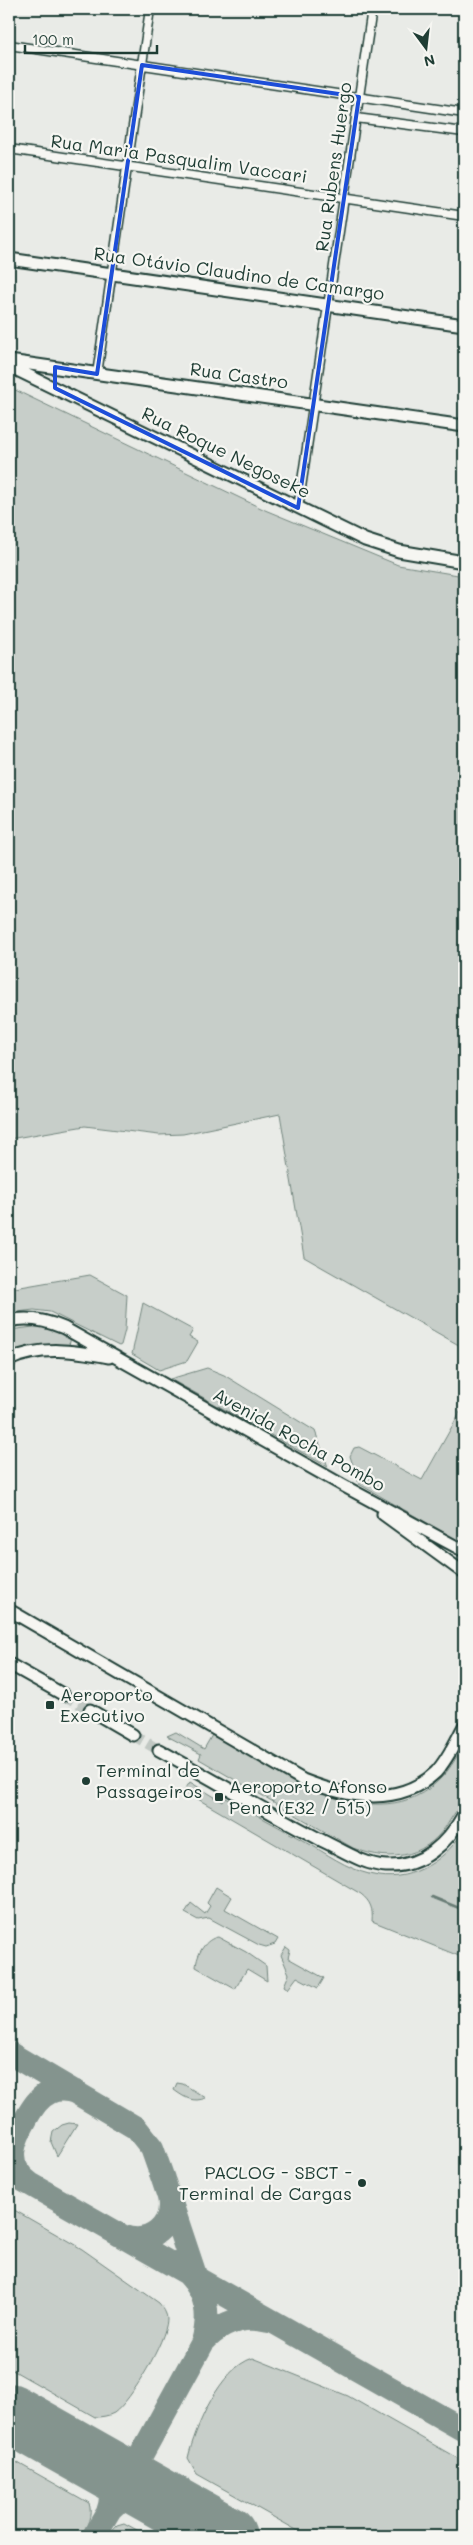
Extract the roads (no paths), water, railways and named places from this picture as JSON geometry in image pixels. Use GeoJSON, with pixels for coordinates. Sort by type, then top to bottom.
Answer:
{"type":"FeatureCollection","features":[{"type":"Feature","properties":{"kind":"main road","name":"Rua Otávio Claudino de Camargo"},"geometry":{"type":"LineString","coordinates":[[9,259],[464,325]]}},
{"type":"Feature","properties":{"kind":"main road","name":"Rua Castro"},"geometry":{"type":"LineString","coordinates":[[9,361],[464,426]]}},
{"type":"Feature","properties":{"kind":"main road","name":"Rua Roque Negoseke"},"geometry":{"type":"LineString","coordinates":[[9,366],[298,508],[382,547],[464,562]]}},
{"type":"Feature","properties":{"kind":"main road"},"geometry":{"type":"LineString","coordinates":[[55,367],[55,388]]}},
{"type":"Feature","properties":{"kind":"main road","name":"Avenida Rocha Pombo"},"geometry":{"type":"LineString","coordinates":[[9,1321],[33,1319],[48,1322],[118,1358],[344,1486],[464,1550]]}},
{"type":"Feature","properties":{"kind":"main road","name":"Avenida Rocha Pombo"},"geometry":{"type":"LineString","coordinates":[[9,1360],[29,1353],[54,1350],[118,1358]]}},
{"type":"Feature","properties":{"kind":"main road"},"geometry":{"type":"LineString","coordinates":[[344,1486],[464,1573]]}},
{"type":"Feature","properties":{"kind":"main road"},"geometry":{"type":"LineString","coordinates":[[9,1610],[303,1780],[343,1794],[383,1796],[414,1788],[443,1763],[464,1726]]}},
{"type":"Feature","properties":{"kind":"main road"},"geometry":{"type":"LineString","coordinates":[[9,1664],[64,1695]]}},
{"type":"Feature","properties":{"kind":"main road"},"geometry":{"type":"LineString","coordinates":[[90,1710],[134,1735]]}},
{"type":"Feature","properties":{"kind":"main road"},"geometry":{"type":"LineString","coordinates":[[159,1750],[295,1826],[358,1858],[378,1865],[402,1866],[430,1854],[451,1836],[464,1814]]}},
{"type":"Feature","properties":{"kind":"street"},"geometry":{"type":"LineString","coordinates":[[98,374],[150,9]]}},
{"type":"Feature","properties":{"kind":"street","name":"Rua Rubens Huergo"},"geometry":{"type":"LineString","coordinates":[[298,508],[372,9]]}},
{"type":"Feature","properties":{"kind":"street"},"geometry":{"type":"LineString","coordinates":[[9,45],[464,113]]}},
{"type":"Feature","properties":{"kind":"street"},"geometry":{"type":"LineString","coordinates":[[356,118],[464,132]]}},
{"type":"Feature","properties":{"kind":"street","name":"Rua Maria Pasqualim Vaccari"},"geometry":{"type":"LineString","coordinates":[[9,149],[464,216]]}},
{"type":"Feature","properties":{"kind":"waterway"},"geometry":{"type":"LineString","coordinates":[[432,1897],[464,1910]]}},
{"type":"Feature","properties":{"kind":"tunnel"},"geometry":{"type":"LineString","coordinates":[[64,1695],[90,1710]]}},
{"type":"Feature","properties":{"kind":"tunnel"},"geometry":{"type":"LineString","coordinates":[[133,1735],[159,1750]]}},
{"type":"Feature","properties":{"kind":"place","name":"Aeroporto Executivo"},"geometry":{"type":"Point","coordinates":[50,1705]}},
{"type":"Feature","properties":{"kind":"place","name":"Terminal de Passageiros"},"geometry":{"type":"Point","coordinates":[86,1781]}},
{"type":"Feature","properties":{"kind":"place","name":"Aeroporto Afonso Pena (E32 / 515)"},"geometry":{"type":"Point","coordinates":[219,1797]}},
{"type":"Feature","properties":{"kind":"place","name":"PACLOG - SBCT - Terminal de Cargas"},"geometry":{"type":"Point","coordinates":[362,2183]}}]}
